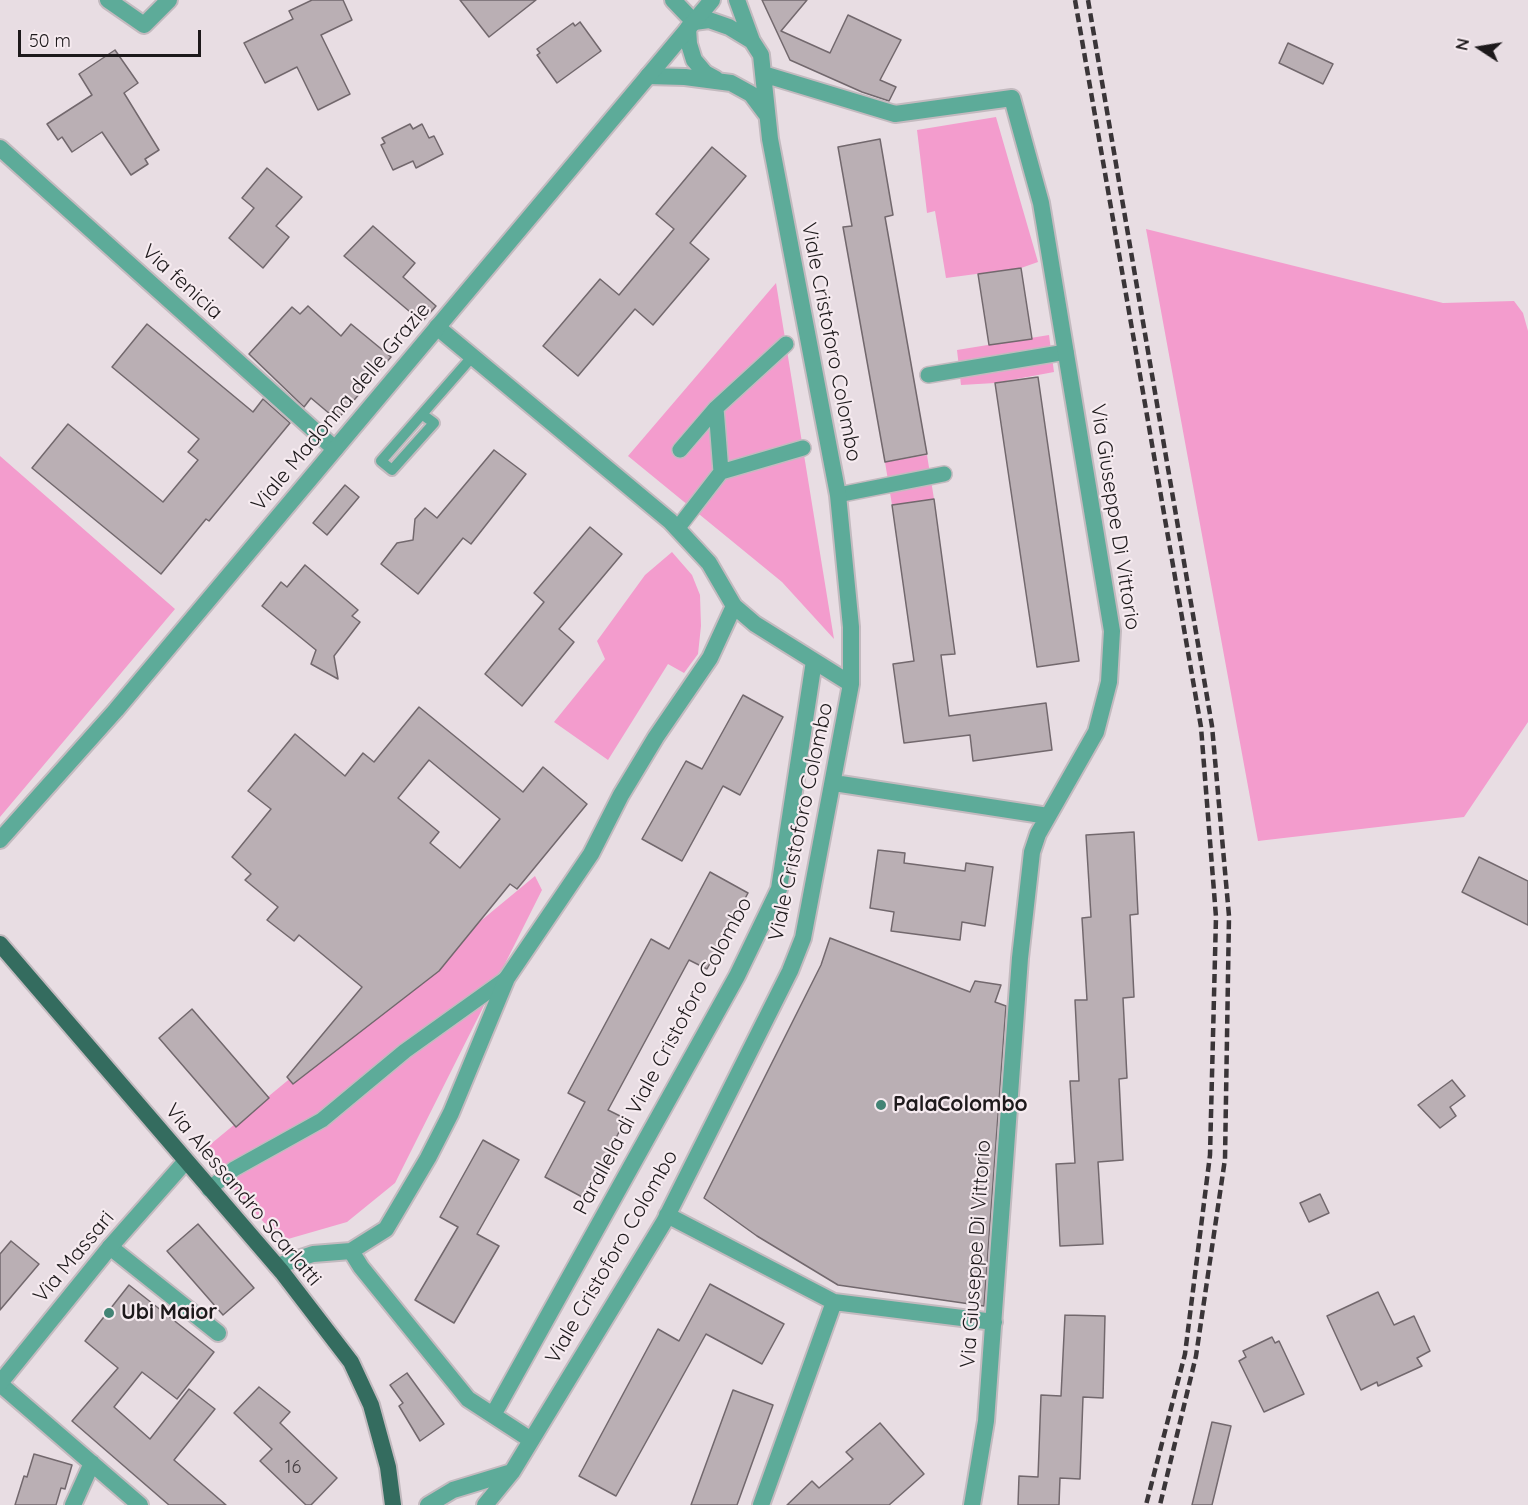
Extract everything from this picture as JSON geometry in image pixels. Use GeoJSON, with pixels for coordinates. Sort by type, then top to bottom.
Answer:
{"type":"FeatureCollection","features":[{"type":"Feature","properties":{"kind":"main road","name":"Via Alessandro Scarlatti"},"geometry":{"type":"LineString","coordinates":[[0,944],[277,1266],[351,1362],[371,1405],[388,1467],[393,1505]]}},
{"type":"Feature","properties":{"kind":"street"},"geometry":{"type":"LineString","coordinates":[[108,0],[144,25],[169,0]]}},
{"type":"Feature","properties":{"kind":"street"},"geometry":{"type":"LineString","coordinates":[[673,0],[691,25],[689,45],[694,60],[705,73],[751,94],[767,114]]}},
{"type":"Feature","properties":{"kind":"street","name":"Viale Madonna delle Grazie"},"geometry":{"type":"LineString","coordinates":[[0,840],[116,710],[712,0]]}},
{"type":"Feature","properties":{"kind":"street","name":"Viale Cristoforo Colombo"},"geometry":{"type":"LineString","coordinates":[[485,1505],[512,1472],[667,1215],[790,971],[803,938],[851,684],[851,627],[838,495],[767,114],[761,55],[752,41],[737,0]]}},
{"type":"Feature","properties":{"kind":"street"},"geometry":{"type":"LineString","coordinates":[[691,25],[709,20],[752,41]]}},
{"type":"Feature","properties":{"kind":"street","name":"Via Giuseppe Di Vittorio"},"geometry":{"type":"LineString","coordinates":[[763,74],[895,114],[1012,98],[1041,203],[1112,631],[1109,682],[1096,732],[1048,816],[1032,852],[1020,958],[986,1420],[972,1505]]}},
{"type":"Feature","properties":{"kind":"street"},"geometry":{"type":"LineString","coordinates":[[648,76],[718,80]]}},
{"type":"Feature","properties":{"kind":"street","name":"Via fenicia"},"geometry":{"type":"LineString","coordinates":[[0,148],[335,449]]}},
{"type":"Feature","properties":{"kind":"street"},"geometry":{"type":"LineString","coordinates":[[437,327],[493,377],[677,529],[709,563],[734,606],[755,624],[851,684]]}},
{"type":"Feature","properties":{"kind":"street"},"geometry":{"type":"LineString","coordinates":[[680,450],[716,408],[786,344]]}},
{"type":"Feature","properties":{"kind":"street"},"geometry":{"type":"LineString","coordinates":[[928,375],[1066,352]]}},
{"type":"Feature","properties":{"kind":"street"},"geometry":{"type":"LineString","coordinates":[[716,408],[721,472]]}},
{"type":"Feature","properties":{"kind":"street"},"geometry":{"type":"LineString","coordinates":[[677,529],[721,472],[803,448]]}},
{"type":"Feature","properties":{"kind":"street"},"geometry":{"type":"LineString","coordinates":[[838,495],[944,474]]}},
{"type":"Feature","properties":{"kind":"street"},"geometry":{"type":"LineString","coordinates":[[277,1266],[313,1254],[351,1251],[386,1229],[428,1158],[451,1113],[507,978],[591,854],[650,746],[710,658],[734,606]]}},
{"type":"Feature","properties":{"kind":"street","name":"Parallela di Viale Cristoforo Colombo"},"geometry":{"type":"LineString","coordinates":[[492,1415],[737,976],[779,889],[814,661]]}},
{"type":"Feature","properties":{"kind":"street"},"geometry":{"type":"LineString","coordinates":[[834,783],[1048,816]]}},
{"type":"Feature","properties":{"kind":"street"},"geometry":{"type":"LineString","coordinates":[[209,1189],[234,1169],[322,1120],[405,1051],[507,978]]}},
{"type":"Feature","properties":{"kind":"street","name":"Via Massari"},"geometry":{"type":"LineString","coordinates":[[0,1383],[110,1247],[186,1162]]}},
{"type":"Feature","properties":{"kind":"street"},"geometry":{"type":"LineString","coordinates":[[667,1215],[834,1302],[994,1322]]}},
{"type":"Feature","properties":{"kind":"street"},"geometry":{"type":"LineString","coordinates":[[110,1247],[218,1333]]}},
{"type":"Feature","properties":{"kind":"street"},"geometry":{"type":"LineString","coordinates":[[351,1251],[468,1399],[531,1440]]}},
{"type":"Feature","properties":{"kind":"street"},"geometry":{"type":"LineString","coordinates":[[762,1505],[834,1302]]}},
{"type":"Feature","properties":{"kind":"street"},"geometry":{"type":"LineString","coordinates":[[0,1383],[140,1505]]}},
{"type":"Feature","properties":{"kind":"street"},"geometry":{"type":"LineString","coordinates":[[73,1505],[93,1463]]}},
{"type":"Feature","properties":{"kind":"street"},"geometry":{"type":"LineString","coordinates":[[428,1505],[453,1490],[512,1472]]}},
{"type":"Feature","properties":{"kind":"lane"},"geometry":{"type":"LineString","coordinates":[[423,415],[434,423],[392,470],[381,461],[472,357]]}},
{"type":"Feature","properties":{"kind":"shaded area"},"geometry":{"type":"Polygon","coordinates":[[[996,117],[1038,262],[1021,268],[946,278],[935,211],[927,213],[917,130],[996,117]]]}},
{"type":"Feature","properties":{"kind":"shaded area"},"geometry":{"type":"Polygon","coordinates":[[[1146,229],[1443,303],[1514,301],[1523,313],[1528,331],[1528,722],[1464,817],[1258,841],[1146,229]]]}},
{"type":"Feature","properties":{"kind":"shaded area"},"geometry":{"type":"Polygon","coordinates":[[[776,283],[834,639],[782,582],[628,456],[776,283]]]}},
{"type":"Feature","properties":{"kind":"shaded area"},"geometry":{"type":"Polygon","coordinates":[[[1049,335],[1054,372],[995,383],[961,385],[957,350],[1049,335]]]}},
{"type":"Feature","properties":{"kind":"shaded area"},"geometry":{"type":"Polygon","coordinates":[[[927,455],[934,499],[892,505],[885,462],[927,455]]]}},
{"type":"Feature","properties":{"kind":"shaded area"},"geometry":{"type":"Polygon","coordinates":[[[0,456],[175,609],[0,817],[0,456]]]}},
{"type":"Feature","properties":{"kind":"shaded area"},"geometry":{"type":"Polygon","coordinates":[[[672,552],[692,575],[700,595],[701,626],[698,654],[684,673],[668,664],[608,760],[554,722],[605,659],[597,641],[645,575],[672,552]]]}},
{"type":"Feature","properties":{"kind":"shaded area"},"geometry":{"type":"Polygon","coordinates":[[[535,876],[542,890],[395,1183],[347,1222],[288,1239],[269,1228],[232,1187],[206,1148],[535,876]]]}},
{"type":"Feature","properties":{"kind":"building"},"geometry":{"type":"Polygon","coordinates":[[[312,0],[343,0],[352,20],[321,35],[350,94],[318,110],[297,67],[265,83],[244,43],[293,19],[289,11],[312,0]]]}},
{"type":"Feature","properties":{"kind":"building"},"geometry":{"type":"Polygon","coordinates":[[[460,0],[536,0],[489,37],[460,0]]]}},
{"type":"Feature","properties":{"kind":"building"},"geometry":{"type":"Polygon","coordinates":[[[762,0],[807,0],[781,31],[830,53],[848,15],[901,40],[880,80],[896,87],[889,101],[862,92],[790,60],[762,0]]]}},
{"type":"Feature","properties":{"kind":"building"},"geometry":{"type":"Polygon","coordinates":[[[580,22],[601,51],[557,83],[537,55],[540,53],[537,49],[573,23],[575,26],[580,22]]]}},
{"type":"Feature","properties":{"kind":"building"},"geometry":{"type":"Polygon","coordinates":[[[1288,43],[1333,64],[1323,84],[1279,63],[1288,43]]]}},
{"type":"Feature","properties":{"kind":"building"},"geometry":{"type":"Polygon","coordinates":[[[115,50],[138,83],[124,93],[159,150],[145,159],[148,164],[131,175],[102,132],[72,152],[62,137],[58,140],[47,124],[92,95],[79,74],[115,50]]]}},
{"type":"Feature","properties":{"kind":"building"},"geometry":{"type":"Polygon","coordinates":[[[410,124],[413,129],[422,124],[429,138],[434,136],[443,154],[416,168],[413,161],[393,170],[381,145],[385,143],[382,138],[410,124]]]}},
{"type":"Feature","properties":{"kind":"building"},"geometry":{"type":"Polygon","coordinates":[[[880,139],[893,215],[885,217],[927,454],[885,462],[843,227],[852,226],[838,147],[880,139]]]}},
{"type":"Feature","properties":{"kind":"building"},"geometry":{"type":"Polygon","coordinates":[[[712,147],[746,176],[690,243],[709,259],[653,325],[635,309],[578,376],[543,346],[600,279],[619,295],[674,229],[656,214],[712,147]]]}},
{"type":"Feature","properties":{"kind":"building"},"geometry":{"type":"Polygon","coordinates":[[[267,168],[302,197],[276,226],[289,237],[263,268],[229,238],[254,208],[242,198],[267,168]]]}},
{"type":"Feature","properties":{"kind":"building"},"geometry":{"type":"Polygon","coordinates":[[[373,226],[415,263],[403,277],[436,306],[422,322],[344,256],[373,226]]]}},
{"type":"Feature","properties":{"kind":"building"},"geometry":{"type":"Polygon","coordinates":[[[1021,268],[1032,339],[989,345],[978,274],[1021,268]]]}},
{"type":"Feature","properties":{"kind":"building"},"geometry":{"type":"Polygon","coordinates":[[[308,306],[341,336],[351,324],[391,357],[337,420],[311,398],[304,407],[249,354],[292,307],[300,314],[308,306]]]}},
{"type":"Feature","properties":{"kind":"building"},"geometry":{"type":"Polygon","coordinates":[[[147,324],[253,412],[263,399],[290,423],[209,521],[206,519],[161,574],[32,468],[68,424],[163,502],[198,460],[188,452],[199,439],[112,367],[147,324]]]}},
{"type":"Feature","properties":{"kind":"building"},"geometry":{"type":"Polygon","coordinates":[[[1038,377],[1079,661],[1037,667],[995,383],[1038,377]]]}},
{"type":"Feature","properties":{"kind":"building"},"geometry":{"type":"Polygon","coordinates":[[[494,450],[526,474],[471,544],[463,538],[418,594],[381,564],[397,543],[413,540],[415,519],[425,508],[437,518],[494,450]]]}},
{"type":"Feature","properties":{"kind":"building"},"geometry":{"type":"Polygon","coordinates":[[[345,485],[359,497],[327,535],[313,523],[345,485]]]}},
{"type":"Feature","properties":{"kind":"building"},"geometry":{"type":"Polygon","coordinates":[[[934,499],[955,654],[941,655],[949,716],[1046,703],[1052,750],[973,761],[970,735],[904,743],[893,664],[914,661],[892,505],[934,499]]]}},
{"type":"Feature","properties":{"kind":"building"},"geometry":{"type":"Polygon","coordinates":[[[590,527],[622,554],[559,629],[574,642],[522,706],[485,674],[544,602],[534,593],[590,527]]]}},
{"type":"Feature","properties":{"kind":"building"},"geometry":{"type":"Polygon","coordinates":[[[305,565],[358,610],[352,616],[360,622],[334,656],[338,679],[311,664],[316,650],[262,606],[281,582],[287,587],[305,565]]]}},
{"type":"Feature","properties":{"kind":"building"},"geometry":{"type":"Polygon","coordinates":[[[743,695],[783,717],[740,795],[723,786],[682,861],[642,839],[686,761],[702,769],[743,695]]]}},
{"type":"Feature","properties":{"kind":"building"},"geometry":{"type":"Polygon","coordinates":[[[419,707],[523,792],[543,767],[587,804],[517,889],[510,884],[439,971],[293,1084],[287,1077],[362,987],[299,935],[294,941],[267,920],[278,907],[245,880],[251,874],[232,857],[271,809],[248,791],[295,734],[345,776],[363,753],[374,762],[419,707]],[[429,760],[398,798],[439,832],[430,843],[460,868],[500,819],[429,760]]]}},
{"type":"Feature","properties":{"kind":"building"},"geometry":{"type":"Polygon","coordinates":[[[1134,832],[1138,914],[1130,915],[1134,997],[1123,998],[1127,1078],[1119,1079],[1123,1160],[1098,1162],[1103,1244],[1060,1246],[1056,1164],[1075,1163],[1070,1081],[1079,1081],[1075,1000],[1087,1000],[1082,918],[1091,917],[1086,835],[1134,832]]]}},
{"type":"Feature","properties":{"kind":"building"},"geometry":{"type":"Polygon","coordinates":[[[878,850],[905,853],[904,863],[965,871],[966,863],[993,867],[985,926],[962,922],[960,940],[891,931],[894,912],[870,908],[878,850]]]}},
{"type":"Feature","properties":{"kind":"building"},"geometry":{"type":"Polygon","coordinates":[[[1479,857],[1528,881],[1528,925],[1462,892],[1479,857]]]}},
{"type":"Feature","properties":{"kind":"building"},"geometry":{"type":"Polygon","coordinates":[[[710,872],[748,893],[707,969],[689,960],[608,1110],[626,1119],[584,1198],[545,1177],[585,1102],[568,1093],[651,939],[669,949],[710,872]]]}},
{"type":"Feature","properties":{"kind":"building"},"geometry":{"type":"Polygon","coordinates":[[[830,938],[970,992],[975,981],[1001,985],[995,1002],[1006,1006],[984,1306],[838,1285],[757,1236],[704,1198],[821,965],[830,938]]]}},
{"type":"Feature","properties":{"kind":"building"},"geometry":{"type":"Polygon","coordinates":[[[192,1009],[269,1098],[236,1127],[159,1038],[192,1009]]]}},
{"type":"Feature","properties":{"kind":"building"},"geometry":{"type":"Polygon","coordinates":[[[1452,1080],[1465,1096],[1450,1107],[1456,1116],[1440,1128],[1418,1105],[1452,1080]]]}},
{"type":"Feature","properties":{"kind":"building"},"geometry":{"type":"Polygon","coordinates":[[[483,1140],[519,1160],[477,1234],[499,1246],[454,1323],[415,1300],[458,1227],[440,1217],[483,1140]]]}},
{"type":"Feature","properties":{"kind":"building"},"geometry":{"type":"Polygon","coordinates":[[[1320,1194],[1329,1213],[1309,1222],[1300,1203],[1320,1194]]]}},
{"type":"Feature","properties":{"kind":"building"},"geometry":{"type":"Polygon","coordinates":[[[198,1224],[254,1288],[223,1315],[167,1251],[198,1224]]]}},
{"type":"Feature","properties":{"kind":"building"},"geometry":{"type":"Polygon","coordinates":[[[11,1241],[39,1264],[0,1310],[0,1254],[11,1241]]]}},
{"type":"Feature","properties":{"kind":"building"},"geometry":{"type":"Polygon","coordinates":[[[710,1284],[784,1324],[762,1364],[706,1334],[616,1496],[579,1476],[658,1329],[679,1341],[710,1284]]]}},
{"type":"Feature","properties":{"kind":"building"},"geometry":{"type":"Polygon","coordinates":[[[129,1285],[214,1352],[177,1399],[142,1372],[114,1407],[150,1439],[189,1389],[215,1409],[174,1460],[226,1505],[169,1505],[72,1421],[118,1368],[85,1341],[129,1285]]]}},
{"type":"Feature","properties":{"kind":"building"},"geometry":{"type":"Polygon","coordinates":[[[1378,1292],[1394,1325],[1414,1316],[1430,1351],[1417,1358],[1422,1366],[1378,1386],[1377,1382],[1361,1390],[1327,1316],[1378,1292]]]}},
{"type":"Feature","properties":{"kind":"building"},"geometry":{"type":"Polygon","coordinates":[[[1065,1315],[1105,1316],[1103,1398],[1083,1397],[1080,1479],[1060,1478],[1059,1505],[1018,1505],[1019,1476],[1038,1477],[1041,1395],[1061,1396],[1065,1315]]]}},
{"type":"Feature","properties":{"kind":"building"},"geometry":{"type":"Polygon","coordinates":[[[1272,1337],[1275,1343],[1279,1341],[1304,1394],[1264,1412],[1239,1361],[1246,1357],[1243,1351],[1272,1337]]]}},
{"type":"Feature","properties":{"kind":"building"},"geometry":{"type":"Polygon","coordinates":[[[407,1373],[444,1424],[420,1441],[399,1406],[403,1403],[390,1385],[407,1373]]]}},
{"type":"Feature","properties":{"kind":"building"},"geometry":{"type":"Polygon","coordinates":[[[259,1387],[290,1412],[280,1423],[337,1478],[311,1505],[306,1505],[260,1461],[272,1449],[234,1413],[259,1387]]]}},
{"type":"Feature","properties":{"kind":"building"},"geometry":{"type":"Polygon","coordinates":[[[733,1390],[773,1405],[737,1505],[691,1505],[733,1390]]]}},
{"type":"Feature","properties":{"kind":"building"},"geometry":{"type":"Polygon","coordinates":[[[1212,1422],[1231,1426],[1212,1505],[1192,1505],[1212,1422]]]}},
{"type":"Feature","properties":{"kind":"building"},"geometry":{"type":"Polygon","coordinates":[[[880,1423],[924,1474],[889,1505],[787,1505],[812,1481],[819,1488],[853,1459],[846,1452],[880,1423]]]}},
{"type":"Feature","properties":{"kind":"building"},"geometry":{"type":"Polygon","coordinates":[[[34,1454],[72,1465],[65,1489],[61,1488],[56,1505],[15,1505],[34,1454]]]}},
{"type":"Feature","properties":{"kind":"railway"},"geometry":{"type":"LineString","coordinates":[[1075,0],[1201,727],[1216,917],[1210,1155],[1185,1354],[1146,1505]]}},
{"type":"Feature","properties":{"kind":"railway"},"geometry":{"type":"LineString","coordinates":[[1088,0],[1212,726],[1229,916],[1225,1159],[1196,1356],[1160,1505]]}},
{"type":"Feature","properties":{"kind":"place","name":"PalaColombo"},"geometry":{"type":"Point","coordinates":[881,1105]}},
{"type":"Feature","properties":{"kind":"place","name":"Ubi Maior"},"geometry":{"type":"Point","coordinates":[109,1313]}}]}
